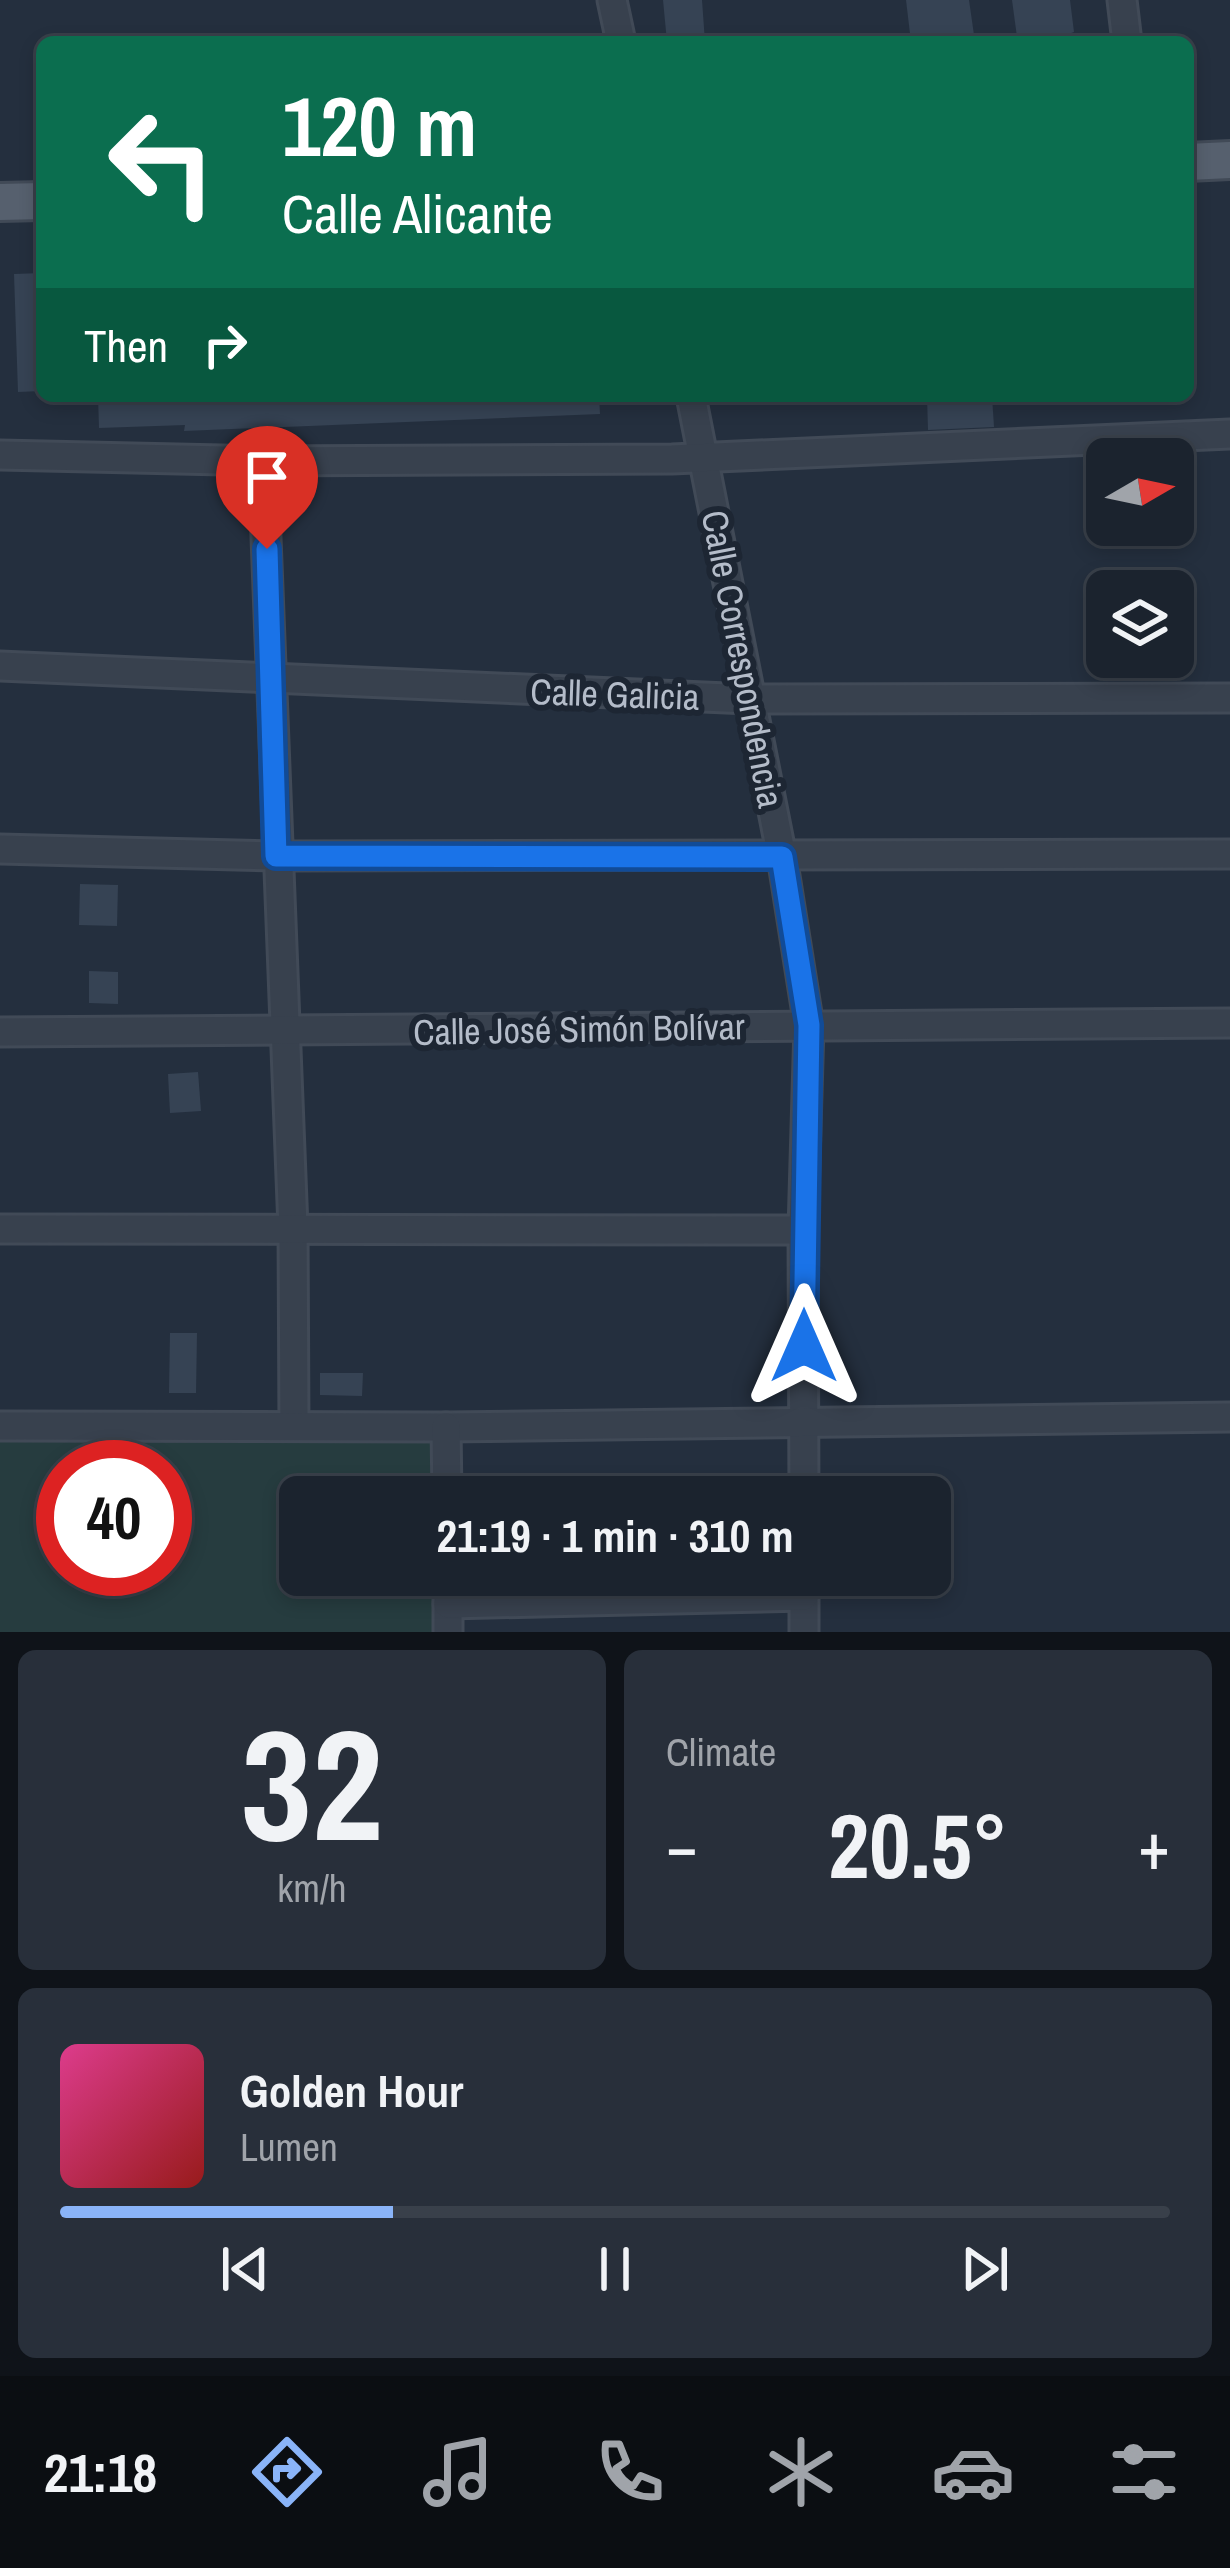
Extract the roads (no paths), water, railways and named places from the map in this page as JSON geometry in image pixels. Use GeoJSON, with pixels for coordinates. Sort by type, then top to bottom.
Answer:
{"type":"FeatureCollection","features":[{"type":"Feature","properties":{"kind":"main road"},"geometry":{"type":"LineString","coordinates":[[1194,162],[1230,160]]}},
{"type":"Feature","properties":{"kind":"main road"},"geometry":{"type":"LineString","coordinates":[[0,202],[36,201]]}},
{"type":"Feature","properties":{"kind":"street"},"geometry":{"type":"LineString","coordinates":[[612,0],[620,36]]}},
{"type":"Feature","properties":{"kind":"street"},"geometry":{"type":"LineString","coordinates":[[1122,0],[1126,36]]}},
{"type":"Feature","properties":{"kind":"street","name":"Calle Correspondencia"},"geometry":{"type":"LineString","coordinates":[[692,402],[782,857],[809,1025],[803,1230],[804,1476]]}},
{"type":"Feature","properties":{"kind":"street"},"geometry":{"type":"LineString","coordinates":[[0,455],[263,461],[703,458],[1230,434]]}},
{"type":"Feature","properties":{"kind":"street"},"geometry":{"type":"LineString","coordinates":[[263,461],[293,1228],[294,1426]]}},
{"type":"Feature","properties":{"kind":"street","name":"Calle Galicia"},"geometry":{"type":"LineString","coordinates":[[0,666],[749,699],[1230,698]]}},
{"type":"Feature","properties":{"kind":"street"},"geometry":{"type":"LineString","coordinates":[[0,849],[276,856],[1230,854]]}},
{"type":"Feature","properties":{"kind":"street","name":"Calle José Simón Bolívar"},"geometry":{"type":"LineString","coordinates":[[0,1032],[1230,1023]]}},
{"type":"Feature","properties":{"kind":"street"},"geometry":{"type":"LineString","coordinates":[[0,1229],[803,1230]]}},
{"type":"Feature","properties":{"kind":"street"},"geometry":{"type":"LineString","coordinates":[[0,1426],[446,1427],[1230,1417]]}},
{"type":"Feature","properties":{"kind":"street"},"geometry":{"type":"LineString","coordinates":[[446,1427],[447,1476]]}},
{"type":"Feature","properties":{"kind":"street"},"geometry":{"type":"LineString","coordinates":[[448,1618],[693,1596]]}},
{"type":"Feature","properties":{"kind":"street"},"geometry":{"type":"LineString","coordinates":[[804,1596],[804,1632]]}}]}
